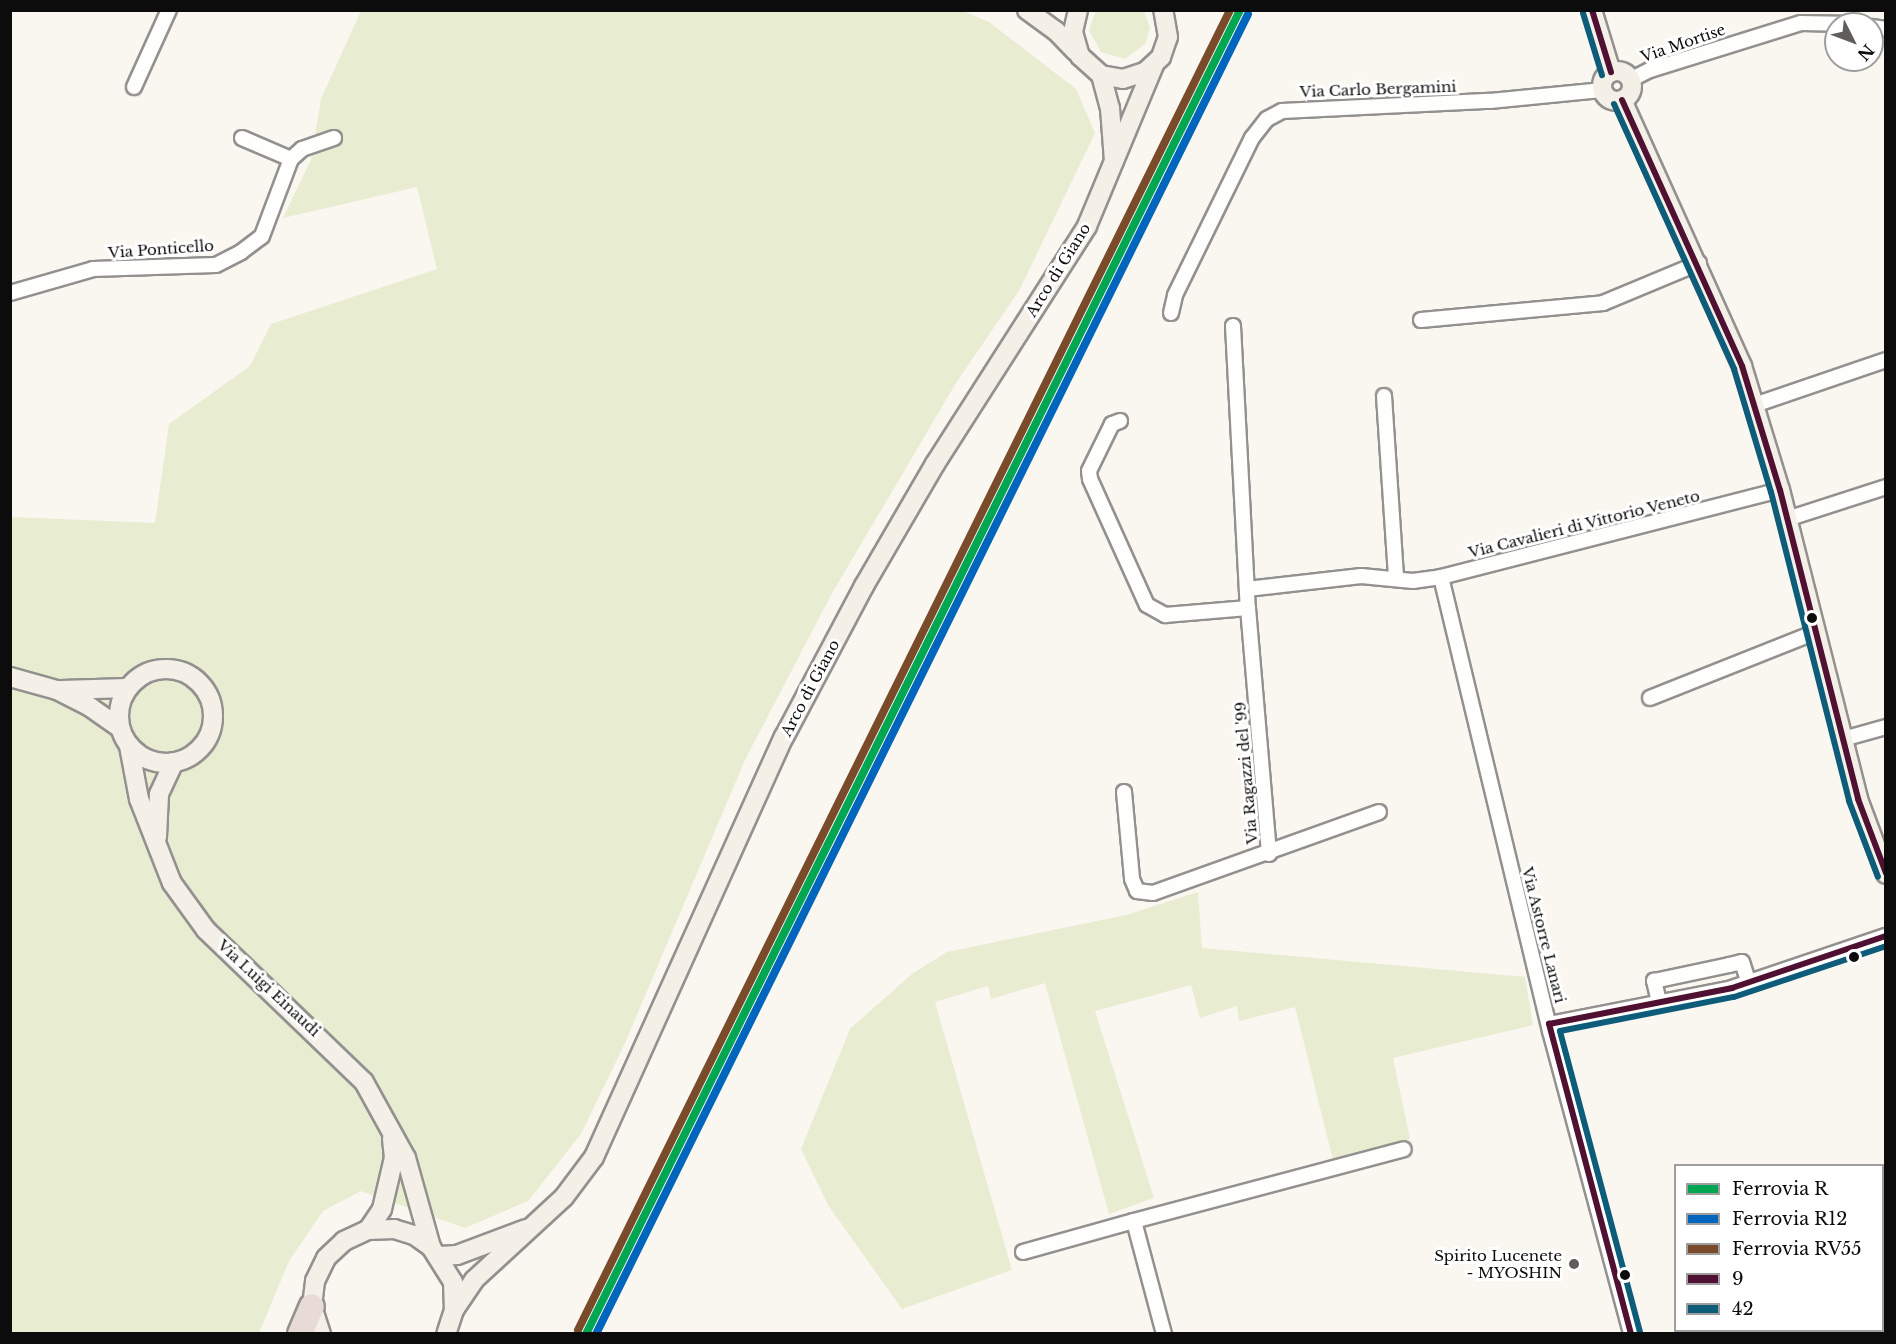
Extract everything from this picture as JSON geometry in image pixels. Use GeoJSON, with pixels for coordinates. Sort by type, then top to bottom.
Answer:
{"type":"FeatureCollection","features":[{"type":"Feature","properties":{"kind":"highway"},"geometry":{"type":"LineString","coordinates":[[300,1334],[312,1306]]}},
{"type":"Feature","properties":{"kind":"street"},"geometry":{"type":"LineString","coordinates":[[134,87],[169,10]]}},
{"type":"Feature","properties":{"kind":"street"},"geometry":{"type":"LineString","coordinates":[[1027,10],[1056,31],[1101,75],[1124,79],[1154,65]]}},
{"type":"Feature","properties":{"kind":"street"},"geometry":{"type":"LineString","coordinates":[[1078,10],[1073,32],[1080,56]]}},
{"type":"Feature","properties":{"kind":"street","name":"Arco di Giano"},"geometry":{"type":"LineString","coordinates":[[454,1310],[474,1280],[564,1197],[594,1157],[722,868],[789,727],[864,586],[935,464],[1087,226],[1154,65],[1168,37],[1163,10]]}},
{"type":"Feature","properties":{"kind":"street"},"geometry":{"type":"LineString","coordinates":[[1592,10],[1611,72]]}},
{"type":"Feature","properties":{"kind":"street","name":"Via Mortise"},"geometry":{"type":"LineString","coordinates":[[1630,80],[1650,70],[1801,23],[1824,23]]}},
{"type":"Feature","properties":{"kind":"street"},"geometry":{"type":"LineString","coordinates":[[1611,72],[1621,72],[1630,80],[1630,92],[1622,100],[1612,100],[1603,90],[1603,81],[1611,72]]}},
{"type":"Feature","properties":{"kind":"street","name":"Arco di Giano"},"geometry":{"type":"LineString","coordinates":[[1101,75],[1110,108],[1114,161]]}},
{"type":"Feature","properties":{"kind":"street","name":"Via Carlo Bergamini"},"geometry":{"type":"LineString","coordinates":[[1171,313],[1174,296],[1252,138],[1267,119],[1282,111],[1490,101],[1603,90]]}},
{"type":"Feature","properties":{"kind":"street"},"geometry":{"type":"LineString","coordinates":[[1622,100],[1654,177],[1698,263],[1754,405],[1780,490],[1869,835],[1886,874]]}},
{"type":"Feature","properties":{"kind":"street"},"geometry":{"type":"LineString","coordinates":[[242,138],[291,159],[302,149],[334,138]]}},
{"type":"Feature","properties":{"kind":"street","name":"Via Ponticello"},"geometry":{"type":"LineString","coordinates":[[10,293],[93,269],[208,265],[233,256],[262,236],[291,159]]}},
{"type":"Feature","properties":{"kind":"street"},"geometry":{"type":"LineString","coordinates":[[1421,320],[1603,303],[1698,263]]}},
{"type":"Feature","properties":{"kind":"street","name":"Via Ragazzi del '99"},"geometry":{"type":"LineString","coordinates":[[1233,326],[1248,608],[1269,854],[1379,812]]}},
{"type":"Feature","properties":{"kind":"street"},"geometry":{"type":"LineString","coordinates":[[1754,405],[1886,360]]}},
{"type":"Feature","properties":{"kind":"street"},"geometry":{"type":"LineString","coordinates":[[1384,396],[1396,578]]}},
{"type":"Feature","properties":{"kind":"street"},"geometry":{"type":"LineString","coordinates":[[1120,421],[1112,424],[1089,471],[1090,479],[1147,605],[1165,615],[1248,608]]}},
{"type":"Feature","properties":{"kind":"street"},"geometry":{"type":"LineString","coordinates":[[1787,519],[1886,487]]}},
{"type":"Feature","properties":{"kind":"street","name":"Via Cavalieri di Vittorio Veneto"},"geometry":{"type":"LineString","coordinates":[[1247,589],[1361,576],[1413,581],[1441,578],[1780,490]]}},
{"type":"Feature","properties":{"kind":"street","name":"Via Astorre Lanari"},"geometry":{"type":"LineString","coordinates":[[1441,578],[1549,1024],[1631,1334]]}},
{"type":"Feature","properties":{"kind":"street"},"geometry":{"type":"LineString","coordinates":[[1650,698],[1816,632]]}},
{"type":"Feature","properties":{"kind":"street"},"geometry":{"type":"LineString","coordinates":[[173,670],[192,677],[206,692],[212,710],[209,735],[193,754],[174,762],[145,758],[129,746],[120,728],[120,703],[128,688],[153,671],[173,670]]}},
{"type":"Feature","properties":{"kind":"street"},"geometry":{"type":"LineString","coordinates":[[10,677],[57,690],[90,707],[120,728]]}},
{"type":"Feature","properties":{"kind":"street"},"geometry":{"type":"LineString","coordinates":[[57,690],[128,688]]}},
{"type":"Feature","properties":{"kind":"street"},"geometry":{"type":"LineString","coordinates":[[1843,739],[1886,727]]}},
{"type":"Feature","properties":{"kind":"street","name":"Via Luigi Einaudi"},"geometry":{"type":"LineString","coordinates":[[129,746],[139,799],[172,883],[206,930],[334,1050],[364,1082],[406,1158],[436,1251],[453,1282],[454,1310]]}},
{"type":"Feature","properties":{"kind":"street"},"geometry":{"type":"LineString","coordinates":[[157,842],[159,794],[174,762]]}},
{"type":"Feature","properties":{"kind":"street"},"geometry":{"type":"LineString","coordinates":[[1124,792],[1132,879],[1137,891],[1153,893],[1269,854]]}},
{"type":"Feature","properties":{"kind":"street"},"geometry":{"type":"LineString","coordinates":[[1549,1024],[1749,984],[1886,936]]}},
{"type":"Feature","properties":{"kind":"street"},"geometry":{"type":"LineString","coordinates":[[1659,1002],[1654,981],[1728,964],[1742,962],[1749,984]]}},
{"type":"Feature","properties":{"kind":"street","name":"Via Luigi Einaudi"},"geometry":{"type":"LineString","coordinates":[[368,1230],[382,1209],[394,1158],[390,1128]]}},
{"type":"Feature","properties":{"kind":"street"},"geometry":{"type":"LineString","coordinates":[[1023,1252],[1404,1149]]}},
{"type":"Feature","properties":{"kind":"street"},"geometry":{"type":"LineString","coordinates":[[1134,1221],[1164,1334]]}},
{"type":"Feature","properties":{"kind":"street","name":"Arco di Giano"},"geometry":{"type":"LineString","coordinates":[[436,1251],[457,1255],[533,1226]]}},
{"type":"Feature","properties":{"kind":"street"},"geometry":{"type":"LineString","coordinates":[[321,1334],[312,1306],[315,1281],[326,1258],[344,1240],[368,1230],[394,1229],[414,1235],[436,1251]]}},
{"type":"Feature","properties":{"kind":"street"},"geometry":{"type":"LineString","coordinates":[[446,1334],[454,1310]]}},
{"type":"Feature","properties":{"kind":"green space"},"geometry":{"type":"Polygon","coordinates":[[[1096,10],[1144,11],[1150,28],[1145,44],[1125,59],[1101,52],[1089,30],[1096,10]]]}},
{"type":"Feature","properties":{"kind":"green space"},"geometry":{"type":"Polygon","coordinates":[[[361,11],[963,11],[989,22],[1076,89],[1095,133],[1020,289],[956,383],[831,595],[745,760],[625,1043],[581,1134],[528,1201],[465,1228],[361,1191],[323,1211],[289,1261],[259,1333],[11,1334],[11,517],[155,523],[169,424],[250,366],[271,324],[437,269],[417,187],[283,218],[311,160],[321,99],[361,11]]]}},
{"type":"Feature","properties":{"kind":"green space"},"geometry":{"type":"Polygon","coordinates":[[[1198,892],[1202,948],[1525,977],[1533,1025],[1393,1058],[1410,1139],[1333,1160],[1295,1007],[1239,1021],[1237,1006],[1200,1018],[1191,985],[1095,1011],[1154,1198],[1109,1214],[1045,983],[991,999],[988,986],[935,1002],[1012,1270],[902,1309],[828,1205],[801,1149],[850,1029],[912,974],[947,952],[1126,915],[1198,892]]]}},
{"type":"Feature","properties":{"kind":"rail line","name":"RV55"},"geometry":{"type":"LineString","coordinates":[[578,1330],[1230,10]]}},
{"type":"Feature","properties":{"kind":"rail line","name":"R"},"geometry":{"type":"LineString","coordinates":[[586,1334],[1240,10]]}},
{"type":"Feature","properties":{"kind":"rail line","name":"R12"},"geometry":{"type":"LineString","coordinates":[[596,1334],[1248,14]]}},
{"type":"Feature","properties":{"kind":"transit line","name":"9"},"geometry":{"type":"LineString","coordinates":[[1592,10],[1611,72]]}},
{"type":"Feature","properties":{"kind":"transit line","name":"42"},"geometry":{"type":"LineString","coordinates":[[1583,13],[1602,75]]}},
{"type":"Feature","properties":{"kind":"transit line","name":"9"},"geometry":{"type":"LineString","coordinates":[[1622,100],[1742,366],[1780,490],[1858,799],[1886,873]]}},
{"type":"Feature","properties":{"kind":"transit line","name":"42"},"geometry":{"type":"LineString","coordinates":[[1614,104],[1734,369],[1771,492],[1849,801],[1878,877]]}},
{"type":"Feature","properties":{"kind":"transit line","name":"9"},"geometry":{"type":"LineString","coordinates":[[1631,1334],[1549,1024],[1732,988],[1886,936]]}},
{"type":"Feature","properties":{"kind":"transit line","name":"42"},"geometry":{"type":"LineString","coordinates":[[1640,1332],[1560,1031],[1734,997],[1886,946]]}},
{"type":"Feature","properties":{"kind":"place","name":"Spirito Lucenete - MYOSHIN"},"geometry":{"type":"Point","coordinates":[1574,1264]}}]}
